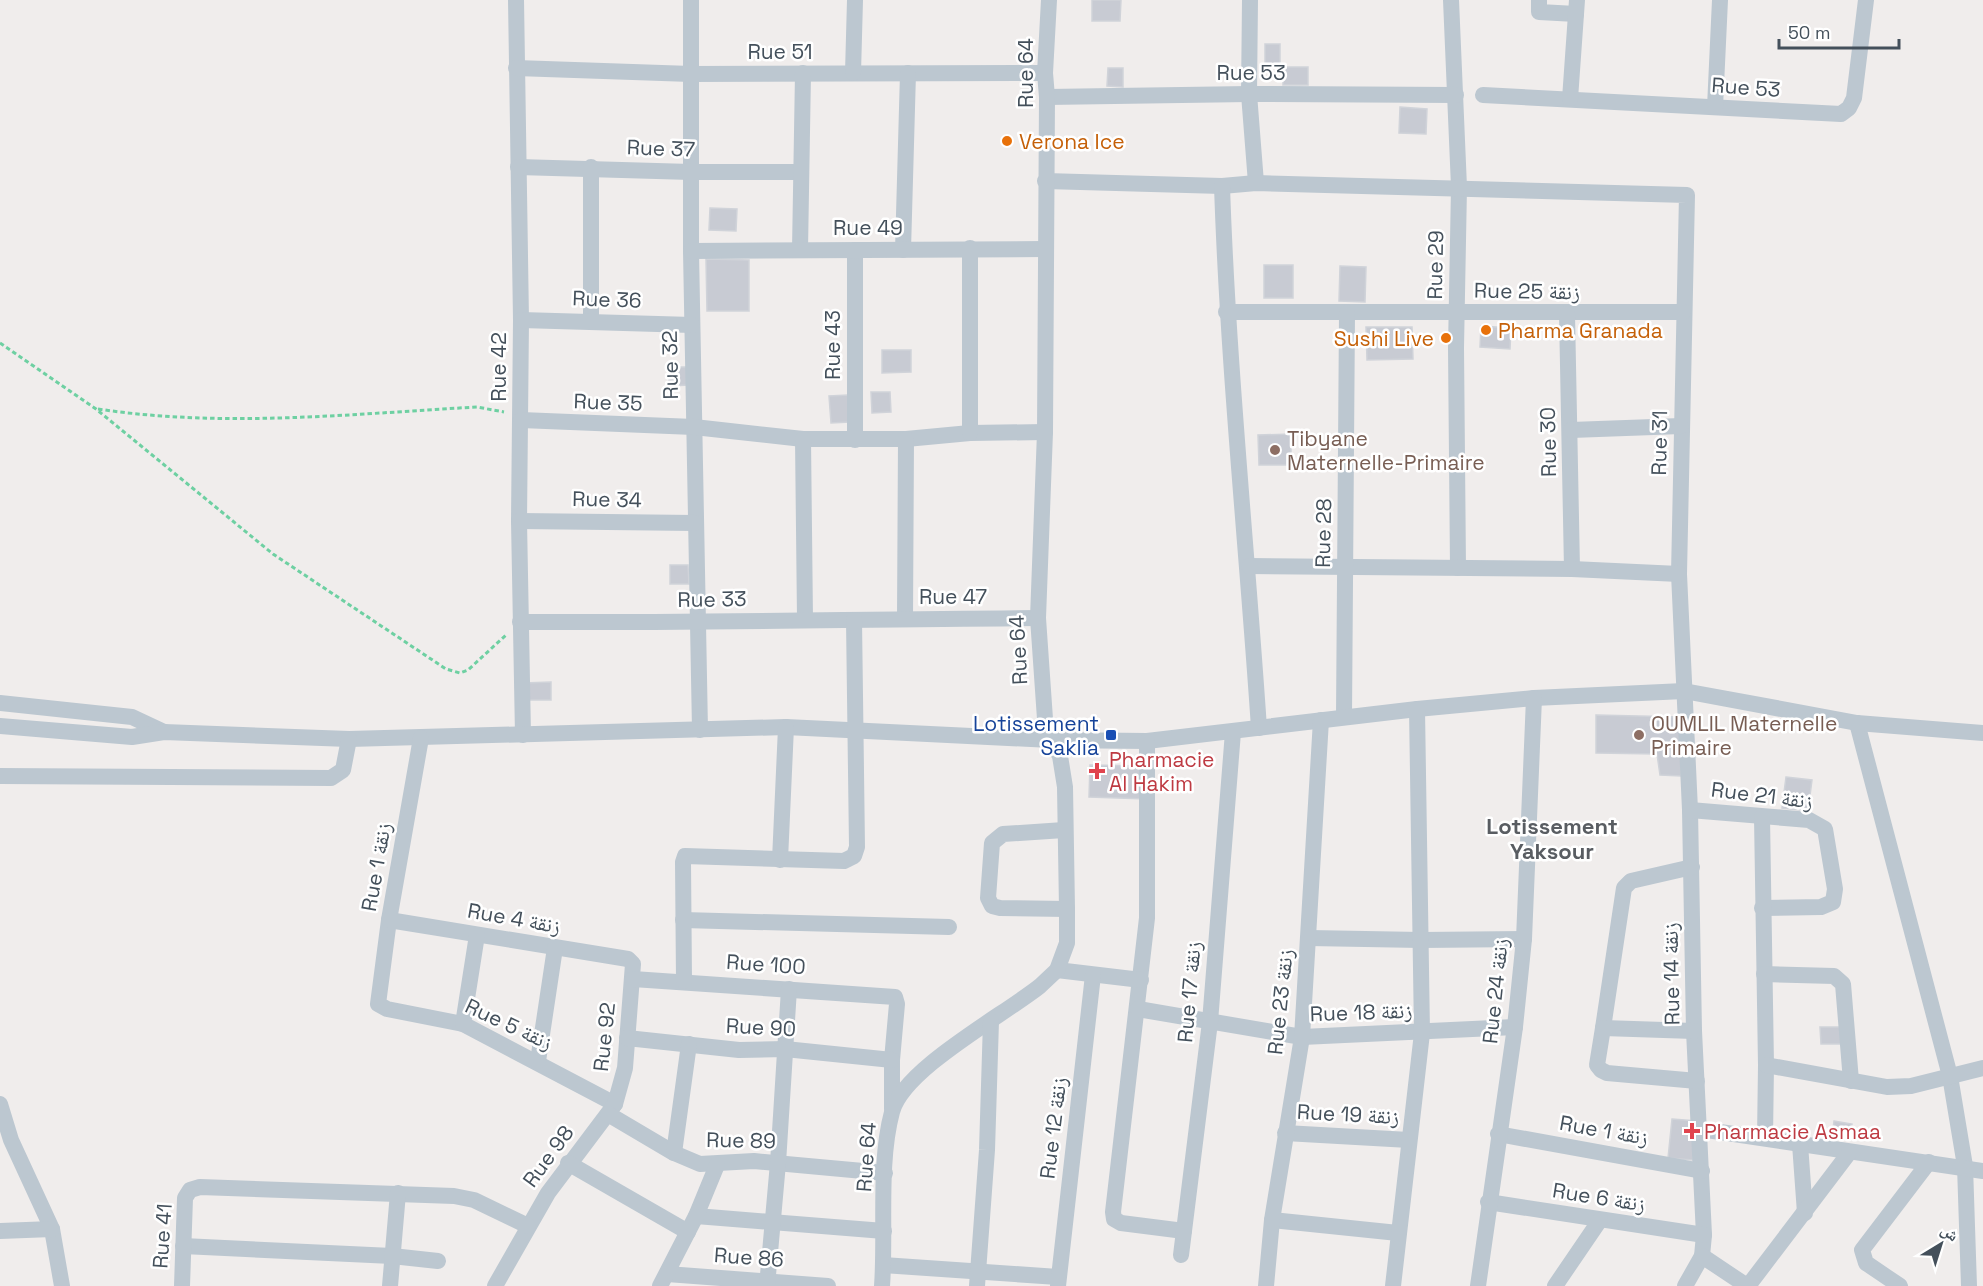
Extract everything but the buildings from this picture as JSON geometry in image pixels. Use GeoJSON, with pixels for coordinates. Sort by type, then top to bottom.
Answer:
{"type":"FeatureCollection","features":[{"type":"Feature","properties":{"kind":"street","name":"Rue 42"},"geometry":{"type":"LineString","coordinates":[[516,0],[521,320],[519,521],[523,735]]}},
{"type":"Feature","properties":{"kind":"street","name":"Rue 32"},"geometry":{"type":"LineString","coordinates":[[691,0],[694,523],[700,730]]}},
{"type":"Feature","properties":{"kind":"street"},"geometry":{"type":"LineString","coordinates":[[853,73],[855,0]]}},
{"type":"Feature","properties":{"kind":"street","name":"Rue 64"},"geometry":{"type":"LineString","coordinates":[[882,1286],[885,1173],[892,1110],[921,1073],[1024,999],[1057,970],[1067,943],[1063,770],[1060,756],[1051,740],[1043,698],[1038,618],[1045,432],[1044,249],[1047,97],[1045,73],[1049,0]]}},
{"type":"Feature","properties":{"kind":"street"},"geometry":{"type":"LineString","coordinates":[[1250,0],[1250,93],[1256,183]]}},
{"type":"Feature","properties":{"kind":"street","name":"Rue 29"},"geometry":{"type":"LineString","coordinates":[[1451,0],[1459,187],[1458,568]]}},
{"type":"Feature","properties":{"kind":"street"},"geometry":{"type":"LineString","coordinates":[[1539,0],[1539,12],[1576,7],[1570,99]]}},
{"type":"Feature","properties":{"kind":"street"},"geometry":{"type":"LineString","coordinates":[[1715,107],[1720,0]]}},
{"type":"Feature","properties":{"kind":"street","name":"Rue 53"},"geometry":{"type":"LineString","coordinates":[[1483,94],[1841,114],[1849,108],[1854,98],[1866,0]]}},
{"type":"Feature","properties":{"kind":"street","name":"Rue 51"},"geometry":{"type":"LineString","coordinates":[[516,68],[691,74],[1045,73]]}},
{"type":"Feature","properties":{"kind":"street"},"geometry":{"type":"LineString","coordinates":[[800,250],[803,73]]}},
{"type":"Feature","properties":{"kind":"street"},"geometry":{"type":"LineString","coordinates":[[903,250],[908,73]]}},
{"type":"Feature","properties":{"kind":"street","name":"Rue 53"},"geometry":{"type":"LineString","coordinates":[[1047,97],[1250,93],[1456,94]]}},
{"type":"Feature","properties":{"kind":"street","name":"Rue 37"},"geometry":{"type":"LineString","coordinates":[[518,167],[591,167],[691,172],[801,172]]}},
{"type":"Feature","properties":{"kind":"street"},"geometry":{"type":"LineString","coordinates":[[591,167],[591,320]]}},
{"type":"Feature","properties":{"kind":"street"},"geometry":{"type":"LineString","coordinates":[[1045,181],[1222,186],[1256,183],[1459,187]]}},
{"type":"Feature","properties":{"kind":"street"},"geometry":{"type":"LineString","coordinates":[[1222,186],[1226,312],[1249,566],[1259,728]]}},
{"type":"Feature","properties":{"kind":"street","name":"Rue 31"},"geometry":{"type":"LineString","coordinates":[[1459,187],[1687,195],[1679,574],[1684,691]]}},
{"type":"Feature","properties":{"kind":"street"},"geometry":{"type":"LineString","coordinates":[[970,248],[970,433]]}},
{"type":"Feature","properties":{"kind":"street","name":"Rue 49"},"geometry":{"type":"LineString","coordinates":[[691,251],[1044,249]]}},
{"type":"Feature","properties":{"kind":"street","name":"Rue 43"},"geometry":{"type":"LineString","coordinates":[[855,250],[855,440]]}},
{"type":"Feature","properties":{"kind":"street","name":"Rue 25 زنقة"},"geometry":{"type":"LineString","coordinates":[[1226,312],[1567,314],[1683,312]]}},
{"type":"Feature","properties":{"kind":"street","name":"Rue 28"},"geometry":{"type":"LineString","coordinates":[[1344,717],[1347,313]]}},
{"type":"Feature","properties":{"kind":"street","name":"Rue 30"},"geometry":{"type":"LineString","coordinates":[[1567,314],[1572,569]]}},
{"type":"Feature","properties":{"kind":"street","name":"Rue 36"},"geometry":{"type":"LineString","coordinates":[[521,320],[591,320],[692,325]]}},
{"type":"Feature","properties":{"kind":"street","name":"Rue 35"},"geometry":{"type":"LineString","coordinates":[[521,420],[694,427],[803,439],[906,439],[970,433],[1045,432]]}},
{"type":"Feature","properties":{"kind":"street"},"geometry":{"type":"LineString","coordinates":[[1571,430],[1682,426]]}},
{"type":"Feature","properties":{"kind":"street"},"geometry":{"type":"LineString","coordinates":[[803,439],[805,619]]}},
{"type":"Feature","properties":{"kind":"street"},"geometry":{"type":"LineString","coordinates":[[904,619],[906,439]]}},
{"type":"Feature","properties":{"kind":"street","name":"Rue 34"},"geometry":{"type":"LineString","coordinates":[[519,521],[694,523]]}},
{"type":"Feature","properties":{"kind":"street"},"geometry":{"type":"LineString","coordinates":[[1249,566],[1572,569],[1679,574]]}},
{"type":"Feature","properties":{"kind":"street","name":"Rue 47"},"geometry":{"type":"LineString","coordinates":[[904,619],[1038,618]]}},
{"type":"Feature","properties":{"kind":"street","name":"Rue 33"},"geometry":{"type":"LineString","coordinates":[[520,622],[698,623],[805,619],[904,619]]}},
{"type":"Feature","properties":{"kind":"street"},"geometry":{"type":"LineString","coordinates":[[684,981],[683,862],[685,856],[844,861],[854,856],[857,847],[854,620]]}},
{"type":"Feature","properties":{"kind":"street"},"geometry":{"type":"LineString","coordinates":[[0,726],[132,737],[164,732],[349,740],[786,727],[1051,740],[1147,741],[1418,709],[1534,699],[1684,691],[1857,723],[1983,733]]}},
{"type":"Feature","properties":{"kind":"street","name":"Rue 14 زنقة"},"geometry":{"type":"LineString","coordinates":[[1684,691],[1692,867],[1694,1031],[1702,1171],[1704,1235],[1702,1256]]}},
{"type":"Feature","properties":{"kind":"street","name":"Rue 24 زنقة"},"geometry":{"type":"LineString","coordinates":[[1478,1286],[1488,1202],[1515,1027],[1524,939],[1534,699]]}},
{"type":"Feature","properties":{"kind":"street"},"geometry":{"type":"LineString","coordinates":[[0,704],[132,717],[164,732]]}},
{"type":"Feature","properties":{"kind":"street"},"geometry":{"type":"LineString","coordinates":[[1393,1286],[1422,1033],[1418,709]]}},
{"type":"Feature","properties":{"kind":"street","name":"Rue 23 زنقة"},"geometry":{"type":"LineString","coordinates":[[1266,1286],[1272,1220],[1302,1037],[1321,720]]}},
{"type":"Feature","properties":{"kind":"street"},"geometry":{"type":"LineString","coordinates":[[1857,723],[1950,1076],[1965,1166],[1970,1286]]}},
{"type":"Feature","properties":{"kind":"street"},"geometry":{"type":"LineString","coordinates":[[780,860],[786,727]]}},
{"type":"Feature","properties":{"kind":"street","name":"Rue 17 زنقة"},"geometry":{"type":"LineString","coordinates":[[1181,1256],[1210,1022],[1233,732]]}},
{"type":"Feature","properties":{"kind":"street","name":"Rue 1 زنقة"},"geometry":{"type":"LineString","coordinates":[[378,1004],[389,920],[421,738]]}},
{"type":"Feature","properties":{"kind":"street"},"geometry":{"type":"LineString","coordinates":[[0,776],[332,778],[343,770],[349,740]]}},
{"type":"Feature","properties":{"kind":"street"},"geometry":{"type":"LineString","coordinates":[[1147,741],[1147,918],[1114,1219],[1184,1231]]}},
{"type":"Feature","properties":{"kind":"street","name":"Rue 21 زنقة"},"geometry":{"type":"LineString","coordinates":[[1690,810],[1809,820],[1825,829],[1835,889],[1833,902],[1821,907],[1762,908]]}},
{"type":"Feature","properties":{"kind":"street"},"geometry":{"type":"LineString","coordinates":[[1762,817],[1765,1138]]}},
{"type":"Feature","properties":{"kind":"street"},"geometry":{"type":"LineString","coordinates":[[1064,830],[1003,834],[996,837],[992,843],[988,898],[992,906],[1000,908],[1067,909]]}},
{"type":"Feature","properties":{"kind":"street"},"geometry":{"type":"LineString","coordinates":[[1692,867],[1631,881],[1624,888],[1597,1065],[1600,1070],[1697,1081]]}},
{"type":"Feature","properties":{"kind":"street","name":"Rue 4 زنقة"},"geometry":{"type":"LineString","coordinates":[[389,920],[632,961]]}},
{"type":"Feature","properties":{"kind":"street"},"geometry":{"type":"LineString","coordinates":[[683,920],[949,927]]}},
{"type":"Feature","properties":{"kind":"street"},"geometry":{"type":"LineString","coordinates":[[463,1024],[477,935]]}},
{"type":"Feature","properties":{"kind":"street"},"geometry":{"type":"LineString","coordinates":[[1309,938],[1524,939]]}},
{"type":"Feature","properties":{"kind":"street"},"geometry":{"type":"LineString","coordinates":[[538,1061],[555,948]]}},
{"type":"Feature","properties":{"kind":"street","name":"Rue 92"},"geometry":{"type":"LineString","coordinates":[[612,1109],[621,1091],[633,979],[632,961]]}},
{"type":"Feature","properties":{"kind":"street"},"geometry":{"type":"LineString","coordinates":[[1057,970],[1141,980]]}},
{"type":"Feature","properties":{"kind":"street"},"geometry":{"type":"LineString","coordinates":[[1764,974],[1840,979],[1843,984],[1851,1081]]}},
{"type":"Feature","properties":{"kind":"street","name":"Rue 12 زنقة"},"geometry":{"type":"LineString","coordinates":[[1058,1281],[1093,975]]}},
{"type":"Feature","properties":{"kind":"street","name":"Rue 100"},"geometry":{"type":"LineString","coordinates":[[633,979],[789,988],[895,998],[897,1004],[892,1060]]}},
{"type":"Feature","properties":{"kind":"street"},"geometry":{"type":"LineString","coordinates":[[768,1284],[789,988]]}},
{"type":"Feature","properties":{"kind":"street","name":"Rue 5 زنقة"},"geometry":{"type":"LineString","coordinates":[[378,1004],[387,1009],[463,1024],[538,1061],[612,1109]]}},
{"type":"Feature","properties":{"kind":"street","name":"Rue 18 زنقة"},"geometry":{"type":"LineString","coordinates":[[1138,1009],[1302,1037],[1515,1027]]}},
{"type":"Feature","properties":{"kind":"street"},"geometry":{"type":"LineString","coordinates":[[978,1279],[987,1150],[991,1021]]}},
{"type":"Feature","properties":{"kind":"street"},"geometry":{"type":"LineString","coordinates":[[1603,1028],[1694,1031]]}},
{"type":"Feature","properties":{"kind":"street","name":"Rue 90"},"geometry":{"type":"LineString","coordinates":[[627,1038],[739,1050],[785,1049],[892,1060]]}},
{"type":"Feature","properties":{"kind":"street"},"geometry":{"type":"LineString","coordinates":[[674,1154],[689,1044]]}},
{"type":"Feature","properties":{"kind":"street"},"geometry":{"type":"LineString","coordinates":[[892,1060],[892,1110]]}},
{"type":"Feature","properties":{"kind":"street"},"geometry":{"type":"LineString","coordinates":[[1766,1065],[1887,1086],[1911,1086],[1983,1068]]}},
{"type":"Feature","properties":{"kind":"street"},"geometry":{"type":"LineString","coordinates":[[0,1104],[11,1140],[52,1229],[62,1286]]}},
{"type":"Feature","properties":{"kind":"street","name":"Rue 89"},"geometry":{"type":"LineString","coordinates":[[612,1109],[674,1154],[700,1164],[778,1163],[885,1173]]}},
{"type":"Feature","properties":{"kind":"street","name":"Rue 98"},"geometry":{"type":"LineString","coordinates":[[495,1286],[528,1226],[568,1164],[612,1109]]}},
{"type":"Feature","properties":{"kind":"street"},"geometry":{"type":"LineString","coordinates":[[1700,1129],[1849,1152],[1965,1166],[1983,1171]]}},
{"type":"Feature","properties":{"kind":"street","name":"Rue 19 زنقة"},"geometry":{"type":"LineString","coordinates":[[1285,1133],[1409,1140]]}},
{"type":"Feature","properties":{"kind":"street","name":"Rue 1 زنقة"},"geometry":{"type":"LineString","coordinates":[[1498,1134],[1702,1171]]}},
{"type":"Feature","properties":{"kind":"street"},"geometry":{"type":"LineString","coordinates":[[1800,1144],[1805,1213]]}},
{"type":"Feature","properties":{"kind":"street"},"geometry":{"type":"LineString","coordinates":[[1685,1286],[1702,1256],[1747,1286],[1805,1213],[1849,1152]]}},
{"type":"Feature","properties":{"kind":"street"},"geometry":{"type":"LineString","coordinates":[[1900,1286],[1880,1280],[1866,1263],[1863,1250],[1929,1162]]}},
{"type":"Feature","properties":{"kind":"street"},"geometry":{"type":"LineString","coordinates":[[568,1164],[688,1232]]}},
{"type":"Feature","properties":{"kind":"street"},"geometry":{"type":"LineString","coordinates":[[663,1280],[696,1216],[717,1165]]}},
{"type":"Feature","properties":{"kind":"street","name":"Rue 41"},"geometry":{"type":"LineString","coordinates":[[182,1286],[185,1198],[190,1190],[200,1187],[398,1193]]}},
{"type":"Feature","properties":{"kind":"street"},"geometry":{"type":"LineString","coordinates":[[390,1286],[398,1193],[474,1200],[528,1226]]}},
{"type":"Feature","properties":{"kind":"street","name":"Rue 6 زنقة"},"geometry":{"type":"LineString","coordinates":[[1488,1202],[1704,1235]]}},
{"type":"Feature","properties":{"kind":"street"},"geometry":{"type":"LineString","coordinates":[[696,1216],[884,1231]]}},
{"type":"Feature","properties":{"kind":"street"},"geometry":{"type":"LineString","coordinates":[[1272,1220],[1398,1233]]}},
{"type":"Feature","properties":{"kind":"street"},"geometry":{"type":"LineString","coordinates":[[1555,1286],[1600,1220]]}},
{"type":"Feature","properties":{"kind":"street"},"geometry":{"type":"LineString","coordinates":[[0,1231],[52,1229]]}},
{"type":"Feature","properties":{"kind":"street"},"geometry":{"type":"LineString","coordinates":[[183,1246],[392,1256],[438,1261]]}},
{"type":"Feature","properties":{"kind":"street"},"geometry":{"type":"LineString","coordinates":[[883,1265],[978,1279],[1058,1281]]}},
{"type":"Feature","properties":{"kind":"street","name":"Rue 86"},"geometry":{"type":"LineString","coordinates":[[663,1280],[828,1286]]}},
{"type":"Feature","properties":{"kind":"path"},"geometry":{"type":"LineString","coordinates":[[0,344],[96,409],[273,555],[446,669],[460,673],[474,667],[520,622]]}},
{"type":"Feature","properties":{"kind":"path"},"geometry":{"type":"LineString","coordinates":[[96,409],[156,417],[241,420],[477,407],[500,411],[521,420]]}},
{"type":"Feature","properties":{"kind":"place","name":"Verona Ice"},"geometry":{"type":"Point","coordinates":[1007,141]}},
{"type":"Feature","properties":{"kind":"place","name":"Pharma Granada"},"geometry":{"type":"Point","coordinates":[1486,330]}},
{"type":"Feature","properties":{"kind":"place","name":"Sushi Live"},"geometry":{"type":"Point","coordinates":[1446,338]}},
{"type":"Feature","properties":{"kind":"place","name":"Tibyane Maternelle-Primaire"},"geometry":{"type":"Point","coordinates":[1275,450]}},
{"type":"Feature","properties":{"kind":"place","name":"Lotissement Saklia"},"geometry":{"type":"Point","coordinates":[1111,735]}},
{"type":"Feature","properties":{"kind":"place","name":"OUMLIL Maternelle Primaire"},"geometry":{"type":"Point","coordinates":[1639,735]}},
{"type":"Feature","properties":{"kind":"place","name":"Pharmacie Al Hakim"},"geometry":{"type":"Point","coordinates":[1097,771]}},
{"type":"Feature","properties":{"kind":"place","name":"Pharmacie Asmaa"},"geometry":{"type":"Point","coordinates":[1692,1131]}},
{"type":"Feature","properties":{"kind":"district","name":"Lotissement Yaksour"},"geometry":{"type":"Point","coordinates":[1552,838]}}]}
